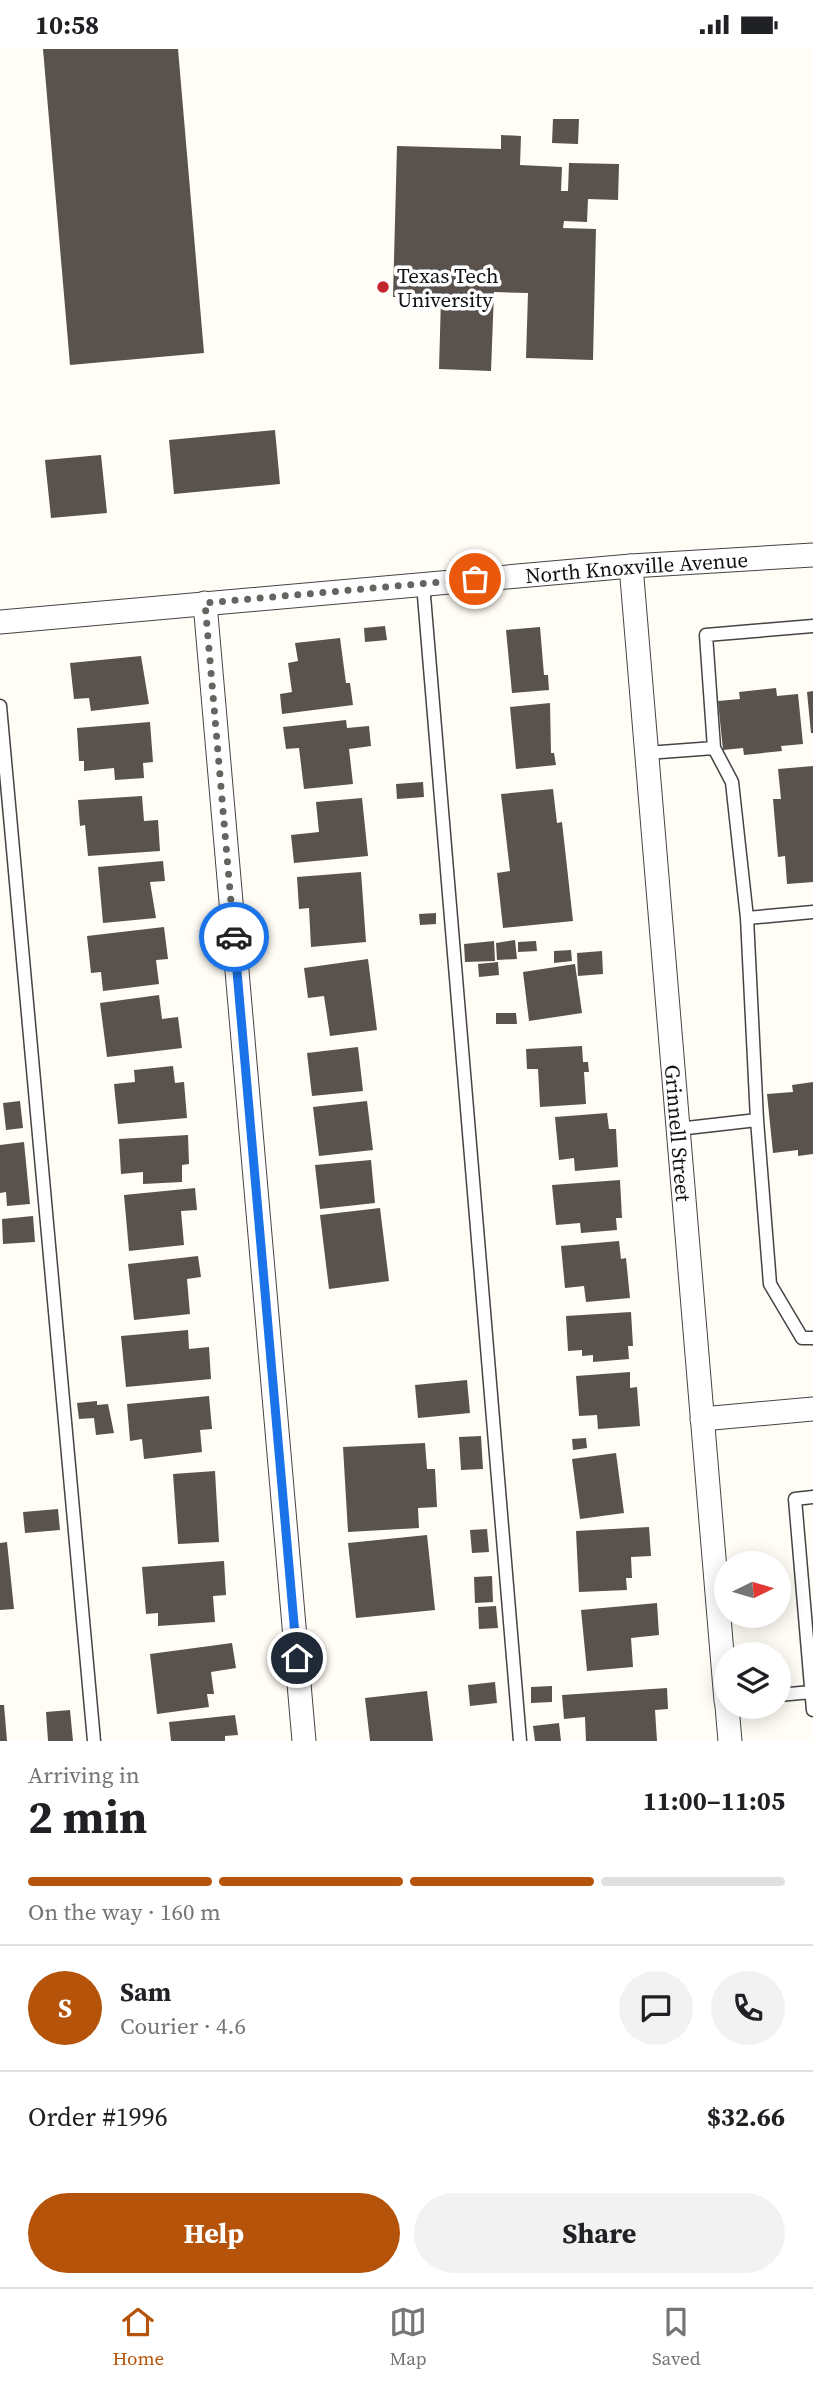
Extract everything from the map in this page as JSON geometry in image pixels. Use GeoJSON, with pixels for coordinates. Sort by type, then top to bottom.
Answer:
{"type":"FeatureCollection","features":[{"type":"Feature","properties":{"kind":"street","name":"North Knoxville Avenue"},"geometry":{"type":"LineString","coordinates":[[0,622],[631,566],[813,555]]}},
{"type":"Feature","properties":{"kind":"street","name":"Grinnell Street"},"geometry":{"type":"LineString","coordinates":[[631,566],[721,1642]]}},
{"type":"Feature","properties":{"kind":"street"},"geometry":{"type":"LineString","coordinates":[[205,603],[304,1741]]}},
{"type":"Feature","properties":{"kind":"street"},"geometry":{"type":"LineString","coordinates":[[702,1419],[813,1409]]}},
{"type":"Feature","properties":{"kind":"street"},"geometry":{"type":"LineString","coordinates":[[728,1719],[730,1741]]}},
{"type":"Feature","properties":{"kind":"lane"},"geometry":{"type":"LineString","coordinates":[[423,584],[520,1741]]}},
{"type":"Feature","properties":{"kind":"lane"},"geometry":{"type":"LineString","coordinates":[[813,626],[706,635],[714,748],[732,782],[747,918],[757,1121],[770,1285],[803,1338],[813,1338]]}},
{"type":"Feature","properties":{"kind":"lane"},"geometry":{"type":"LineString","coordinates":[[0,706],[94,1741]]}},
{"type":"Feature","properties":{"kind":"lane"},"geometry":{"type":"LineString","coordinates":[[647,753],[714,748]]}},
{"type":"Feature","properties":{"kind":"lane"},"geometry":{"type":"LineString","coordinates":[[747,918],[813,912]]}},
{"type":"Feature","properties":{"kind":"lane"},"geometry":{"type":"LineString","coordinates":[[678,1129],[757,1121]]}},
{"type":"Feature","properties":{"kind":"lane"},"geometry":{"type":"LineString","coordinates":[[813,1497],[794,1499],[813,1710]]}},
{"type":"Feature","properties":{"kind":"lane"},"geometry":{"type":"LineString","coordinates":[[791,1694],[811,1692]]}},
{"type":"Feature","properties":{"kind":"building"},"geometry":{"type":"Polygon","coordinates":[[[43,49],[178,49],[204,353],[70,365],[43,49]]]}},
{"type":"Feature","properties":{"kind":"building"},"geometry":{"type":"Polygon","coordinates":[[[553,119],[579,119],[578,144],[552,143],[553,119]]]}},
{"type":"Feature","properties":{"kind":"building"},"geometry":{"type":"Polygon","coordinates":[[[501,135],[521,136],[520,165],[562,167],[561,191],[568,191],[569,163],[619,164],[618,200],[588,199],[587,222],[564,221],[563,228],[596,229],[593,360],[526,358],[528,293],[494,292],[491,371],[439,369],[441,298],[393,297],[397,146],[501,149],[501,135]]]}},
{"type":"Feature","properties":{"kind":"building"},"geometry":{"type":"Polygon","coordinates":[[[275,430],[280,484],[174,494],[169,440],[275,430]]]}},
{"type":"Feature","properties":{"kind":"building"},"geometry":{"type":"Polygon","coordinates":[[[101,455],[107,513],[51,518],[45,460],[101,455]]]}},
{"type":"Feature","properties":{"kind":"building"},"geometry":{"type":"Polygon","coordinates":[[[385,626],[387,640],[365,642],[364,628],[385,626]]]}},
{"type":"Feature","properties":{"kind":"building"},"geometry":{"type":"Polygon","coordinates":[[[540,627],[544,675],[548,675],[549,690],[512,693],[506,630],[540,627]]]}},
{"type":"Feature","properties":{"kind":"building"},"geometry":{"type":"Polygon","coordinates":[[[340,638],[346,683],[350,683],[353,705],[282,714],[280,694],[292,692],[288,663],[298,661],[295,643],[340,638]]]}},
{"type":"Feature","properties":{"kind":"building"},"geometry":{"type":"Polygon","coordinates":[[[141,656],[149,704],[91,711],[89,698],[74,699],[70,663],[141,656]]]}},
{"type":"Feature","properties":{"kind":"building"},"geometry":{"type":"Polygon","coordinates":[[[776,688],[777,696],[798,694],[803,744],[781,746],[782,751],[744,755],[743,748],[723,750],[718,701],[740,699],[739,692],[776,688]]]}},
{"type":"Feature","properties":{"kind":"building"},"geometry":{"type":"Polygon","coordinates":[[[813,691],[813,733],[811,733],[807,692],[813,691]]]}},
{"type":"Feature","properties":{"kind":"building"},"geometry":{"type":"Polygon","coordinates":[[[550,703],[551,753],[554,753],[556,765],[516,769],[510,707],[550,703]]]}},
{"type":"Feature","properties":{"kind":"building"},"geometry":{"type":"Polygon","coordinates":[[[346,720],[347,728],[369,726],[371,746],[349,749],[353,784],[304,789],[299,748],[286,749],[283,727],[346,720]]]}},
{"type":"Feature","properties":{"kind":"building"},"geometry":{"type":"Polygon","coordinates":[[[150,722],[153,762],[143,763],[144,778],[115,780],[114,768],[84,771],[84,761],[79,761],[77,728],[150,722]]]}},
{"type":"Feature","properties":{"kind":"building"},"geometry":{"type":"Polygon","coordinates":[[[813,766],[813,882],[787,884],[785,856],[778,857],[773,799],[781,799],[778,769],[813,766]]]}},
{"type":"Feature","properties":{"kind":"building"},"geometry":{"type":"Polygon","coordinates":[[[423,782],[424,797],[397,799],[396,784],[423,782]]]}},
{"type":"Feature","properties":{"kind":"building"},"geometry":{"type":"Polygon","coordinates":[[[553,789],[557,823],[562,822],[573,921],[503,928],[497,873],[510,871],[501,794],[553,789]]]}},
{"type":"Feature","properties":{"kind":"building"},"geometry":{"type":"Polygon","coordinates":[[[142,796],[144,821],[158,820],[160,851],[88,856],[85,825],[80,826],[78,800],[142,796]]]}},
{"type":"Feature","properties":{"kind":"building"},"geometry":{"type":"Polygon","coordinates":[[[362,798],[368,856],[294,863],[291,835],[319,832],[316,802],[362,798]]]}},
{"type":"Feature","properties":{"kind":"building"},"geometry":{"type":"Polygon","coordinates":[[[163,861],[165,881],[150,882],[156,918],[103,923],[98,867],[163,861]]]}},
{"type":"Feature","properties":{"kind":"building"},"geometry":{"type":"Polygon","coordinates":[[[361,872],[366,942],[311,947],[309,908],[299,909],[297,877],[361,872]]]}},
{"type":"Feature","properties":{"kind":"building"},"geometry":{"type":"Polygon","coordinates":[[[436,913],[436,924],[420,925],[419,914],[436,913]]]}},
{"type":"Feature","properties":{"kind":"building"},"geometry":{"type":"Polygon","coordinates":[[[164,927],[168,959],[156,960],[159,984],[103,991],[101,972],[91,973],[87,936],[164,927]]]}},
{"type":"Feature","properties":{"kind":"building"},"geometry":{"type":"Polygon","coordinates":[[[515,940],[517,959],[497,960],[496,943],[515,940]]]}},
{"type":"Feature","properties":{"kind":"building"},"geometry":{"type":"Polygon","coordinates":[[[494,941],[495,961],[465,962],[464,944],[494,941]]]}},
{"type":"Feature","properties":{"kind":"building"},"geometry":{"type":"Polygon","coordinates":[[[536,941],[537,951],[518,952],[518,942],[536,941]]]}},
{"type":"Feature","properties":{"kind":"building"},"geometry":{"type":"Polygon","coordinates":[[[571,950],[572,961],[554,963],[554,951],[571,950]]]}},
{"type":"Feature","properties":{"kind":"building"},"geometry":{"type":"Polygon","coordinates":[[[602,951],[603,974],[578,976],[577,953],[602,951]]]}},
{"type":"Feature","properties":{"kind":"building"},"geometry":{"type":"Polygon","coordinates":[[[368,959],[377,1030],[330,1036],[324,996],[308,998],[304,968],[368,959]]]}},
{"type":"Feature","properties":{"kind":"building"},"geometry":{"type":"Polygon","coordinates":[[[498,962],[499,975],[479,977],[478,964],[498,962]]]}},
{"type":"Feature","properties":{"kind":"building"},"geometry":{"type":"Polygon","coordinates":[[[575,964],[582,1013],[529,1021],[523,972],[575,964]]]}},
{"type":"Feature","properties":{"kind":"building"},"geometry":{"type":"Polygon","coordinates":[[[159,995],[162,1019],[178,1017],[182,1048],[107,1057],[100,1003],[159,995]]]}},
{"type":"Feature","properties":{"kind":"building"},"geometry":{"type":"Polygon","coordinates":[[[496,1013],[516,1013],[517,1024],[496,1024],[496,1013]]]}},
{"type":"Feature","properties":{"kind":"building"},"geometry":{"type":"Polygon","coordinates":[[[582,1046],[583,1062],[588,1062],[589,1072],[584,1072],[586,1104],[540,1107],[538,1069],[527,1069],[526,1049],[582,1046]]]}},
{"type":"Feature","properties":{"kind":"building"},"geometry":{"type":"Polygon","coordinates":[[[358,1047],[363,1091],[312,1096],[307,1053],[358,1047]]]}},
{"type":"Feature","properties":{"kind":"building"},"geometry":{"type":"Polygon","coordinates":[[[173,1066],[175,1083],[184,1082],[187,1118],[118,1124],[114,1084],[135,1082],[134,1070],[173,1066]]]}},
{"type":"Feature","properties":{"kind":"building"},"geometry":{"type":"Polygon","coordinates":[[[813,1082],[813,1154],[798,1156],[798,1150],[773,1153],[767,1094],[793,1092],[792,1085],[813,1082]]]}},
{"type":"Feature","properties":{"kind":"building"},"geometry":{"type":"Polygon","coordinates":[[[20,1101],[23,1128],[6,1130],[3,1103],[20,1101]]]}},
{"type":"Feature","properties":{"kind":"building"},"geometry":{"type":"Polygon","coordinates":[[[367,1101],[373,1150],[319,1156],[313,1107],[367,1101]]]}},
{"type":"Feature","properties":{"kind":"building"},"geometry":{"type":"Polygon","coordinates":[[[607,1113],[609,1129],[616,1129],[618,1167],[575,1171],[574,1158],[559,1160],[555,1117],[607,1113]]]}},
{"type":"Feature","properties":{"kind":"building"},"geometry":{"type":"Polygon","coordinates":[[[188,1135],[189,1164],[182,1165],[182,1182],[143,1184],[143,1172],[121,1174],[119,1139],[188,1135]]]}},
{"type":"Feature","properties":{"kind":"building"},"geometry":{"type":"Polygon","coordinates":[[[24,1142],[30,1204],[7,1206],[6,1192],[0,1193],[0,1145],[24,1142]]]}},
{"type":"Feature","properties":{"kind":"building"},"geometry":{"type":"Polygon","coordinates":[[[371,1160],[375,1203],[320,1209],[315,1165],[371,1160]]]}},
{"type":"Feature","properties":{"kind":"building"},"geometry":{"type":"Polygon","coordinates":[[[620,1180],[622,1218],[616,1218],[617,1230],[581,1233],[580,1223],[556,1225],[552,1185],[620,1180]]]}},
{"type":"Feature","properties":{"kind":"building"},"geometry":{"type":"Polygon","coordinates":[[[195,1188],[197,1210],[181,1211],[184,1245],[129,1251],[124,1195],[195,1188]]]}},
{"type":"Feature","properties":{"kind":"building"},"geometry":{"type":"Polygon","coordinates":[[[380,1208],[389,1281],[329,1289],[320,1215],[380,1208]]]}},
{"type":"Feature","properties":{"kind":"building"},"geometry":{"type":"Polygon","coordinates":[[[33,1216],[35,1242],[3,1244],[2,1219],[33,1216]]]}},
{"type":"Feature","properties":{"kind":"building"},"geometry":{"type":"Polygon","coordinates":[[[619,1241],[621,1259],[626,1258],[630,1298],[586,1302],[584,1286],[565,1288],[561,1246],[619,1241]]]}},
{"type":"Feature","properties":{"kind":"building"},"geometry":{"type":"Polygon","coordinates":[[[198,1256],[201,1277],[187,1279],[190,1314],[134,1320],[128,1264],[198,1256]]]}},
{"type":"Feature","properties":{"kind":"building"},"geometry":{"type":"Polygon","coordinates":[[[631,1312],[633,1346],[628,1346],[629,1359],[593,1362],[593,1355],[582,1356],[582,1350],[568,1351],[566,1316],[631,1312]]]}},
{"type":"Feature","properties":{"kind":"building"},"geometry":{"type":"Polygon","coordinates":[[[188,1330],[189,1349],[209,1347],[211,1379],[126,1387],[121,1336],[188,1330]]]}},
{"type":"Feature","properties":{"kind":"building"},"geometry":{"type":"Polygon","coordinates":[[[630,1372],[630,1388],[637,1387],[640,1426],[598,1429],[597,1415],[579,1416],[576,1376],[630,1372]]]}},
{"type":"Feature","properties":{"kind":"building"},"geometry":{"type":"Polygon","coordinates":[[[467,1380],[470,1413],[418,1418],[415,1385],[467,1380]]]}},
{"type":"Feature","properties":{"kind":"building"},"geometry":{"type":"Polygon","coordinates":[[[209,1396],[212,1429],[200,1430],[202,1452],[144,1459],[142,1439],[130,1441],[127,1404],[209,1396]]]}},
{"type":"Feature","properties":{"kind":"building"},"geometry":{"type":"Polygon","coordinates":[[[97,1401],[97,1405],[108,1404],[114,1433],[96,1435],[94,1418],[79,1419],[77,1403],[97,1401]]]}},
{"type":"Feature","properties":{"kind":"building"},"geometry":{"type":"Polygon","coordinates":[[[481,1436],[483,1469],[461,1470],[459,1437],[481,1436]]]}},
{"type":"Feature","properties":{"kind":"building"},"geometry":{"type":"Polygon","coordinates":[[[586,1438],[587,1448],[573,1450],[572,1439],[586,1438]]]}},
{"type":"Feature","properties":{"kind":"building"},"geometry":{"type":"Polygon","coordinates":[[[425,1443],[427,1469],[435,1469],[437,1507],[418,1508],[419,1528],[348,1532],[343,1447],[425,1443]]]}},
{"type":"Feature","properties":{"kind":"building"},"geometry":{"type":"Polygon","coordinates":[[[616,1453],[624,1513],[580,1519],[572,1459],[616,1453]]]}},
{"type":"Feature","properties":{"kind":"building"},"geometry":{"type":"Polygon","coordinates":[[[215,1471],[219,1542],[178,1544],[173,1474],[215,1471]]]}},
{"type":"Feature","properties":{"kind":"building"},"geometry":{"type":"Polygon","coordinates":[[[58,1509],[60,1530],[25,1533],[23,1512],[58,1509]]]}},
{"type":"Feature","properties":{"kind":"building"},"geometry":{"type":"Polygon","coordinates":[[[649,1527],[651,1556],[631,1557],[632,1578],[626,1578],[627,1590],[579,1592],[576,1531],[649,1527]]]}},
{"type":"Feature","properties":{"kind":"building"},"geometry":{"type":"Polygon","coordinates":[[[487,1529],[489,1552],[472,1553],[470,1530],[487,1529]]]}},
{"type":"Feature","properties":{"kind":"building"},"geometry":{"type":"Polygon","coordinates":[[[427,1535],[435,1610],[356,1618],[348,1543],[427,1535]]]}},
{"type":"Feature","properties":{"kind":"building"},"geometry":{"type":"Polygon","coordinates":[[[7,1542],[14,1609],[0,1610],[0,1543],[7,1542]]]}},
{"type":"Feature","properties":{"kind":"building"},"geometry":{"type":"Polygon","coordinates":[[[224,1561],[226,1595],[213,1596],[215,1622],[158,1626],[158,1613],[146,1614],[142,1567],[224,1561]]]}},
{"type":"Feature","properties":{"kind":"building"},"geometry":{"type":"Polygon","coordinates":[[[492,1576],[493,1602],[475,1603],[474,1577],[492,1576]]]}},
{"type":"Feature","properties":{"kind":"building"},"geometry":{"type":"Polygon","coordinates":[[[657,1603],[659,1635],[631,1638],[633,1667],[587,1671],[581,1610],[657,1603]]]}},
{"type":"Feature","properties":{"kind":"building"},"geometry":{"type":"Polygon","coordinates":[[[496,1606],[498,1628],[479,1629],[478,1607],[496,1606]]]}},
{"type":"Feature","properties":{"kind":"building"},"geometry":{"type":"Polygon","coordinates":[[[232,1643],[236,1668],[211,1672],[214,1694],[207,1694],[209,1707],[157,1714],[150,1654],[232,1643]]]}},
{"type":"Feature","properties":{"kind":"building"},"geometry":{"type":"Polygon","coordinates":[[[495,1682],[497,1703],[470,1706],[468,1685],[495,1682]]]}},
{"type":"Feature","properties":{"kind":"building"},"geometry":{"type":"Polygon","coordinates":[[[552,1686],[552,1702],[531,1703],[531,1687],[552,1686]]]}},
{"type":"Feature","properties":{"kind":"building"},"geometry":{"type":"Polygon","coordinates":[[[667,1688],[668,1709],[655,1710],[657,1741],[586,1741],[585,1717],[564,1719],[562,1695],[667,1688]]]}},
{"type":"Feature","properties":{"kind":"building"},"geometry":{"type":"Polygon","coordinates":[[[427,1691],[433,1741],[370,1741],[365,1698],[427,1691]]]}},
{"type":"Feature","properties":{"kind":"building"},"geometry":{"type":"Polygon","coordinates":[[[0,1705],[4,1705],[7,1741],[0,1741],[0,1705]]]}},
{"type":"Feature","properties":{"kind":"building"},"geometry":{"type":"Polygon","coordinates":[[[70,1710],[73,1741],[48,1741],[46,1712],[70,1710]]]}},
{"type":"Feature","properties":{"kind":"building"},"geometry":{"type":"Polygon","coordinates":[[[235,1715],[238,1735],[225,1736],[225,1741],[171,1741],[169,1722],[235,1715]]]}},
{"type":"Feature","properties":{"kind":"building"},"geometry":{"type":"Polygon","coordinates":[[[559,1723],[561,1741],[535,1741],[533,1726],[559,1723]]]}},
{"type":"Feature","properties":{"kind":"way so far"},"geometry":{"type":"LineString","coordinates":[[234,937],[205,603],[475,579]]}},
{"type":"Feature","properties":{"kind":"place","name":"Texas Tech University"},"geometry":{"type":"Point","coordinates":[383,287]}},
{"type":"Feature","properties":{"kind":"route"},"geometry":{"type":"LineString","coordinates":[[234,937],[297,1658]]}}]}
